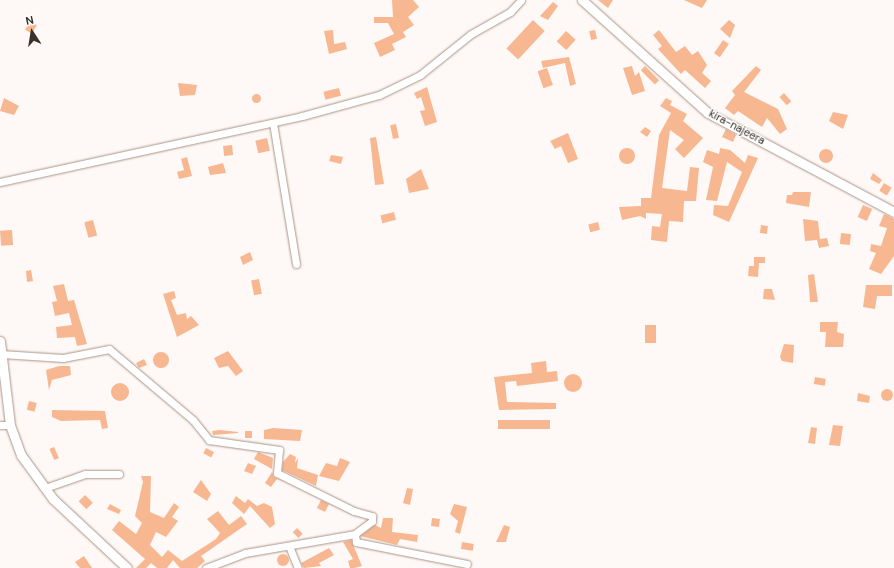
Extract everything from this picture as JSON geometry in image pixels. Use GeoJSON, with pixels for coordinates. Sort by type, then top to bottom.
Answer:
{"type":"FeatureCollection","features":[{"type":"Feature","properties":{"kind":"street"},"geometry":{"type":"LineString","coordinates":[[0,182],[358,102],[408,83],[471,34],[510,12],[521,0]]}},
{"type":"Feature","properties":{"kind":"street","name":"kira-najeera"},"geometry":{"type":"LineString","coordinates":[[582,0],[708,113],[894,212]]}},
{"type":"Feature","properties":{"kind":"street"},"geometry":{"type":"LineString","coordinates":[[272,122],[296,264]]}},
{"type":"Feature","properties":{"kind":"street"},"geometry":{"type":"LineString","coordinates":[[0,341],[10,425],[21,455],[45,488],[127,568]]}},
{"type":"Feature","properties":{"kind":"street"},"geometry":{"type":"LineString","coordinates":[[2,354],[63,358],[109,349],[193,420],[209,440],[279,450],[277,473],[354,511],[372,516],[372,520],[354,534],[226,557],[206,568]]}},
{"type":"Feature","properties":{"kind":"street"},"geometry":{"type":"LineString","coordinates":[[0,425],[10,425]]}},
{"type":"Feature","properties":{"kind":"street"},"geometry":{"type":"LineString","coordinates":[[45,488],[85,474],[119,474]]}},
{"type":"Feature","properties":{"kind":"street"},"geometry":{"type":"LineString","coordinates":[[354,534],[356,542],[467,564]]}},
{"type":"Feature","properties":{"kind":"street"},"geometry":{"type":"LineString","coordinates":[[289,546],[298,568]]}},
{"type":"Feature","properties":{"kind":"building"},"geometry":{"type":"Polygon","coordinates":[[[392,0],[413,0],[419,7],[408,17],[414,25],[403,32],[406,37],[392,44],[395,50],[380,57],[374,43],[394,34],[388,23],[374,23],[374,17],[393,17],[392,0]]]}},
{"type":"Feature","properties":{"kind":"building"},"geometry":{"type":"Polygon","coordinates":[[[598,0],[613,0],[608,8],[598,0]]]}},
{"type":"Feature","properties":{"kind":"building"},"geometry":{"type":"Polygon","coordinates":[[[684,0],[707,0],[702,8],[684,0]]]}},
{"type":"Feature","properties":{"kind":"building"},"geometry":{"type":"Polygon","coordinates":[[[553,2],[558,6],[548,20],[540,16],[553,2]]]}},
{"type":"Feature","properties":{"kind":"building"},"geometry":{"type":"Polygon","coordinates":[[[533,20],[545,31],[518,59],[506,49],[533,20]]]}},
{"type":"Feature","properties":{"kind":"building"},"geometry":{"type":"Polygon","coordinates":[[[729,20],[735,25],[730,38],[720,29],[729,20]]]}},
{"type":"Feature","properties":{"kind":"building"},"geometry":{"type":"Polygon","coordinates":[[[30,21],[37,25],[32,34],[25,30],[30,21]]]}},
{"type":"Feature","properties":{"kind":"building"},"geometry":{"type":"Polygon","coordinates":[[[333,30],[334,44],[345,42],[347,49],[329,54],[324,31],[333,30]]]}},
{"type":"Feature","properties":{"kind":"building"},"geometry":{"type":"Polygon","coordinates":[[[595,30],[597,39],[591,40],[589,31],[595,30]]]}},
{"type":"Feature","properties":{"kind":"building"},"geometry":{"type":"Polygon","coordinates":[[[659,30],[676,52],[685,46],[692,55],[698,51],[707,65],[702,73],[711,81],[705,88],[685,70],[681,74],[658,49],[662,46],[653,35],[659,30]]]}},
{"type":"Feature","properties":{"kind":"building"},"geometry":{"type":"Polygon","coordinates":[[[566,31],[576,40],[566,50],[557,41],[566,31]]]}},
{"type":"Feature","properties":{"kind":"building"},"geometry":{"type":"Polygon","coordinates":[[[723,40],[729,44],[720,57],[714,53],[723,40]]]}},
{"type":"Feature","properties":{"kind":"building"},"geometry":{"type":"Polygon","coordinates":[[[569,57],[576,84],[570,86],[565,63],[543,68],[541,61],[569,57]]]}},
{"type":"Feature","properties":{"kind":"building"},"geometry":{"type":"Polygon","coordinates":[[[632,66],[635,76],[639,72],[645,91],[632,95],[623,68],[632,66]]]}},
{"type":"Feature","properties":{"kind":"building"},"geometry":{"type":"Polygon","coordinates":[[[645,66],[659,80],[655,84],[641,70],[645,66]]]}},
{"type":"Feature","properties":{"kind":"building"},"geometry":{"type":"Polygon","coordinates":[[[756,66],[761,70],[744,92],[778,109],[787,129],[780,134],[767,118],[762,127],[738,111],[734,115],[725,108],[735,95],[732,91],[756,66]]]}},
{"type":"Feature","properties":{"kind":"building"},"geometry":{"type":"Polygon","coordinates":[[[547,68],[553,85],[543,88],[538,71],[547,68]]]}},
{"type":"Feature","properties":{"kind":"building"},"geometry":{"type":"Polygon","coordinates":[[[178,83],[197,85],[195,95],[180,96],[178,83]]]}},
{"type":"Feature","properties":{"kind":"building"},"geometry":{"type":"Polygon","coordinates":[[[427,87],[437,122],[425,126],[420,111],[425,110],[421,97],[417,99],[414,93],[427,87]]]}},
{"type":"Feature","properties":{"kind":"building"},"geometry":{"type":"Polygon","coordinates":[[[339,88],[341,96],[325,100],[323,92],[339,88]]]}},
{"type":"Feature","properties":{"kind":"building"},"geometry":{"type":"Polygon","coordinates":[[[784,93],[791,101],[787,105],[779,97],[784,93]]]}},
{"type":"Feature","properties":{"kind":"building"},"geometry":{"type":"Polygon","coordinates":[[[254,94],[258,94],[260,98],[258,102],[254,102],[252,100],[252,96],[254,94]]]}},
{"type":"Feature","properties":{"kind":"building"},"geometry":{"type":"Polygon","coordinates":[[[4,98],[19,106],[14,115],[0,111],[4,98]]]}},
{"type":"Feature","properties":{"kind":"building"},"geometry":{"type":"Polygon","coordinates":[[[666,98],[672,101],[670,105],[687,114],[683,121],[703,138],[684,158],[675,149],[684,140],[670,130],[662,188],[687,191],[690,167],[699,168],[696,201],[684,201],[683,222],[669,221],[667,242],[651,240],[652,226],[660,227],[662,214],[646,213],[646,219],[640,216],[622,220],[619,207],[641,206],[641,198],[651,198],[659,135],[671,113],[660,106],[666,98]]]}},
{"type":"Feature","properties":{"kind":"building"},"geometry":{"type":"Polygon","coordinates":[[[833,112],[848,115],[843,129],[829,121],[833,112]]]}},
{"type":"Feature","properties":{"kind":"building"},"geometry":{"type":"Polygon","coordinates":[[[396,124],[399,138],[393,139],[390,125],[396,124]]]}},
{"type":"Feature","properties":{"kind":"building"},"geometry":{"type":"Polygon","coordinates":[[[645,127],[651,131],[647,137],[640,132],[645,127]]]}},
{"type":"Feature","properties":{"kind":"building"},"geometry":{"type":"Polygon","coordinates":[[[726,129],[736,135],[733,142],[722,137],[726,129]]]}},
{"type":"Feature","properties":{"kind":"building"},"geometry":{"type":"Polygon","coordinates":[[[568,133],[578,159],[568,163],[561,146],[555,149],[550,141],[568,133]]]}},
{"type":"Feature","properties":{"kind":"building"},"geometry":{"type":"Polygon","coordinates":[[[376,137],[384,184],[375,185],[370,138],[376,137]]]}},
{"type":"Feature","properties":{"kind":"building"},"geometry":{"type":"Polygon","coordinates":[[[267,138],[270,151],[258,153],[255,141],[267,138]]]}},
{"type":"Feature","properties":{"kind":"building"},"geometry":{"type":"Polygon","coordinates":[[[232,145],[233,155],[224,156],[223,146],[232,145]]]}},
{"type":"Feature","properties":{"kind":"building"},"geometry":{"type":"Polygon","coordinates":[[[627,148],[634,153],[635,156],[630,163],[627,164],[620,159],[619,156],[624,149],[627,148]]]}},
{"type":"Feature","properties":{"kind":"building"},"geometry":{"type":"Polygon","coordinates":[[[720,148],[730,150],[745,163],[748,155],[758,158],[729,222],[713,215],[714,205],[728,206],[742,172],[727,162],[717,201],[706,200],[713,167],[703,162],[707,150],[719,154],[720,148]]]}},
{"type":"Feature","properties":{"kind":"building"},"geometry":{"type":"Polygon","coordinates":[[[826,149],[831,151],[833,156],[831,161],[826,163],[821,161],[819,156],[821,151],[826,149]]]}},
{"type":"Feature","properties":{"kind":"building"},"geometry":{"type":"Polygon","coordinates":[[[331,155],[343,157],[341,164],[329,161],[331,155]]]}},
{"type":"Feature","properties":{"kind":"building"},"geometry":{"type":"Polygon","coordinates":[[[187,157],[192,176],[179,179],[177,172],[184,170],[181,159],[187,157]]]}},
{"type":"Feature","properties":{"kind":"building"},"geometry":{"type":"Polygon","coordinates":[[[223,163],[226,173],[210,175],[208,167],[223,163]]]}},
{"type":"Feature","properties":{"kind":"building"},"geometry":{"type":"Polygon","coordinates":[[[421,169],[429,189],[409,193],[406,179],[421,169]]]}},
{"type":"Feature","properties":{"kind":"building"},"geometry":{"type":"Polygon","coordinates":[[[873,173],[882,180],[879,184],[870,179],[873,173]]]}},
{"type":"Feature","properties":{"kind":"building"},"geometry":{"type":"Polygon","coordinates":[[[884,183],[892,188],[887,195],[879,191],[884,183]]]}},
{"type":"Feature","properties":{"kind":"building"},"geometry":{"type":"Polygon","coordinates":[[[793,192],[811,192],[809,207],[786,203],[787,195],[792,195],[793,192]]]}},
{"type":"Feature","properties":{"kind":"building"},"geometry":{"type":"Polygon","coordinates":[[[863,205],[872,209],[867,221],[858,217],[863,205]]]}},
{"type":"Feature","properties":{"kind":"building"},"geometry":{"type":"Polygon","coordinates":[[[394,212],[396,220],[382,223],[380,215],[394,212]]]}},
{"type":"Feature","properties":{"kind":"building"},"geometry":{"type":"Polygon","coordinates":[[[884,214],[894,219],[894,256],[881,274],[869,269],[876,253],[870,251],[871,244],[881,246],[887,228],[879,226],[884,214]]]}},
{"type":"Feature","properties":{"kind":"building"},"geometry":{"type":"Polygon","coordinates":[[[803,219],[818,221],[820,239],[827,238],[829,246],[819,248],[817,240],[805,241],[803,219]]]}},
{"type":"Feature","properties":{"kind":"building"},"geometry":{"type":"Polygon","coordinates":[[[93,220],[97,235],[88,238],[84,222],[93,220]]]}},
{"type":"Feature","properties":{"kind":"building"},"geometry":{"type":"Polygon","coordinates":[[[598,222],[600,230],[590,232],[588,224],[598,222]]]}},
{"type":"Feature","properties":{"kind":"building"},"geometry":{"type":"Polygon","coordinates":[[[761,225],[768,226],[767,234],[760,233],[761,225]]]}},
{"type":"Feature","properties":{"kind":"building"},"geometry":{"type":"Polygon","coordinates":[[[12,230],[13,245],[1,246],[0,231],[12,230]]]}},
{"type":"Feature","properties":{"kind":"building"},"geometry":{"type":"Polygon","coordinates":[[[841,233],[851,234],[850,245],[840,244],[841,233]]]}},
{"type":"Feature","properties":{"kind":"building"},"geometry":{"type":"Polygon","coordinates":[[[250,252],[253,260],[243,265],[240,257],[250,252]]]}},
{"type":"Feature","properties":{"kind":"building"},"geometry":{"type":"Polygon","coordinates":[[[754,257],[765,257],[765,263],[759,263],[758,277],[748,276],[749,266],[754,266],[754,257]]]}},
{"type":"Feature","properties":{"kind":"building"},"geometry":{"type":"Polygon","coordinates":[[[31,270],[33,281],[27,282],[26,271],[31,270]]]}},
{"type":"Feature","properties":{"kind":"building"},"geometry":{"type":"Polygon","coordinates":[[[814,274],[818,302],[810,302],[808,275],[814,274]]]}},
{"type":"Feature","properties":{"kind":"building"},"geometry":{"type":"Polygon","coordinates":[[[259,279],[262,294],[254,295],[251,281],[259,279]]]}},
{"type":"Feature","properties":{"kind":"building"},"geometry":{"type":"Polygon","coordinates":[[[64,284],[68,301],[74,300],[87,344],[77,346],[75,337],[57,338],[56,327],[72,325],[69,313],[55,316],[52,302],[57,301],[53,286],[64,284]]]}},
{"type":"Feature","properties":{"kind":"building"},"geometry":{"type":"Polygon","coordinates":[[[866,285],[892,285],[892,296],[877,296],[875,309],[863,307],[866,285]]]}},
{"type":"Feature","properties":{"kind":"building"},"geometry":{"type":"Polygon","coordinates":[[[764,289],[772,289],[775,300],[763,299],[764,289]]]}},
{"type":"Feature","properties":{"kind":"building"},"geometry":{"type":"Polygon","coordinates":[[[174,291],[176,298],[171,300],[177,315],[186,313],[187,319],[191,316],[199,325],[177,337],[163,294],[174,291]]]}},
{"type":"Feature","properties":{"kind":"building"},"geometry":{"type":"Polygon","coordinates":[[[820,322],[838,322],[837,332],[844,334],[843,347],[825,347],[826,332],[820,332],[820,322]]]}},
{"type":"Feature","properties":{"kind":"building"},"geometry":{"type":"Polygon","coordinates":[[[645,325],[656,325],[656,343],[645,343],[645,325]]]}},
{"type":"Feature","properties":{"kind":"building"},"geometry":{"type":"Polygon","coordinates":[[[784,344],[794,345],[793,363],[782,361],[780,357],[784,344]]]}},
{"type":"Feature","properties":{"kind":"building"},"geometry":{"type":"Polygon","coordinates":[[[228,351],[243,371],[236,376],[228,366],[219,368],[214,358],[228,351]]]}},
{"type":"Feature","properties":{"kind":"building"},"geometry":{"type":"Polygon","coordinates":[[[158,352],[164,352],[169,357],[167,366],[164,368],[158,368],[153,363],[153,357],[158,352]]]}},
{"type":"Feature","properties":{"kind":"building"},"geometry":{"type":"Polygon","coordinates":[[[144,359],[147,365],[139,368],[136,363],[144,359]]]}},
{"type":"Feature","properties":{"kind":"building"},"geometry":{"type":"Polygon","coordinates":[[[546,361],[547,372],[557,371],[558,381],[517,386],[516,381],[505,382],[507,402],[556,403],[556,409],[499,410],[494,377],[532,373],[531,363],[546,361]]]}},
{"type":"Feature","properties":{"kind":"building"},"geometry":{"type":"Polygon","coordinates":[[[59,366],[70,366],[71,375],[52,380],[49,390],[46,370],[59,366]]]}},
{"type":"Feature","properties":{"kind":"building"},"geometry":{"type":"Polygon","coordinates":[[[573,374],[579,377],[582,383],[579,389],[573,392],[567,389],[564,383],[567,377],[573,374]]]}},
{"type":"Feature","properties":{"kind":"building"},"geometry":{"type":"Polygon","coordinates":[[[815,377],[826,379],[825,386],[814,384],[815,377]]]}},
{"type":"Feature","properties":{"kind":"building"},"geometry":{"type":"Polygon","coordinates":[[[120,383],[126,386],[129,392],[126,398],[120,401],[114,398],[111,392],[114,386],[120,383]]]}},
{"type":"Feature","properties":{"kind":"building"},"geometry":{"type":"Polygon","coordinates":[[[885,389],[889,389],[893,395],[889,401],[885,401],[881,397],[881,393],[885,389]]]}},
{"type":"Feature","properties":{"kind":"building"},"geometry":{"type":"Polygon","coordinates":[[[858,393],[870,396],[869,403],[857,401],[858,393]]]}},
{"type":"Feature","properties":{"kind":"building"},"geometry":{"type":"Polygon","coordinates":[[[29,401],[37,403],[35,412],[27,410],[29,401]]]}},
{"type":"Feature","properties":{"kind":"building"},"geometry":{"type":"Polygon","coordinates":[[[52,410],[105,411],[108,428],[102,429],[100,420],[61,421],[52,417],[52,410]]]}},
{"type":"Feature","properties":{"kind":"building"},"geometry":{"type":"Polygon","coordinates":[[[498,420],[550,420],[550,429],[498,429],[498,420]]]}},
{"type":"Feature","properties":{"kind":"building"},"geometry":{"type":"Polygon","coordinates":[[[833,425],[843,426],[840,446],[829,445],[833,425]]]}},
{"type":"Feature","properties":{"kind":"building"},"geometry":{"type":"Polygon","coordinates":[[[811,427],[817,428],[815,444],[808,443],[811,427]]]}},
{"type":"Feature","properties":{"kind":"building"},"geometry":{"type":"Polygon","coordinates":[[[273,428],[302,430],[300,441],[264,439],[264,430],[273,428]]]}},
{"type":"Feature","properties":{"kind":"building"},"geometry":{"type":"Polygon","coordinates":[[[220,430],[238,433],[213,435],[212,431],[220,430]]]}},
{"type":"Feature","properties":{"kind":"building"},"geometry":{"type":"Polygon","coordinates":[[[245,431],[252,431],[252,438],[245,438],[245,431]]]}},
{"type":"Feature","properties":{"kind":"building"},"geometry":{"type":"Polygon","coordinates":[[[54,447],[59,458],[54,460],[49,449],[54,447]]]}},
{"type":"Feature","properties":{"kind":"building"},"geometry":{"type":"Polygon","coordinates":[[[206,448],[214,452],[211,457],[203,453],[206,448]]]}},
{"type":"Feature","properties":{"kind":"building"},"geometry":{"type":"Polygon","coordinates":[[[258,452],[273,458],[272,469],[254,459],[258,452]]]}},
{"type":"Feature","properties":{"kind":"building"},"geometry":{"type":"Polygon","coordinates":[[[290,454],[296,457],[295,463],[298,458],[297,468],[318,475],[316,486],[282,470],[283,462],[290,454]]]}},
{"type":"Feature","properties":{"kind":"building"},"geometry":{"type":"Polygon","coordinates":[[[340,458],[350,462],[339,481],[319,476],[326,463],[337,466],[340,458]]]}},
{"type":"Feature","properties":{"kind":"building"},"geometry":{"type":"Polygon","coordinates":[[[248,463],[256,466],[252,474],[244,471],[248,463]]]}},
{"type":"Feature","properties":{"kind":"building"},"geometry":{"type":"Polygon","coordinates":[[[272,472],[274,477],[284,482],[277,479],[271,487],[265,483],[272,472]]]}},
{"type":"Feature","properties":{"kind":"building"},"geometry":{"type":"Polygon","coordinates":[[[141,476],[151,476],[150,512],[164,518],[174,503],[179,507],[172,517],[178,521],[166,537],[156,532],[150,545],[162,557],[168,550],[182,561],[216,539],[220,533],[207,519],[218,511],[229,525],[241,516],[247,524],[201,556],[205,561],[197,568],[180,568],[173,560],[167,568],[157,568],[151,563],[146,568],[136,568],[145,559],[112,530],[119,521],[136,534],[142,523],[135,516],[143,482],[141,476]]]}},
{"type":"Feature","properties":{"kind":"building"},"geometry":{"type":"Polygon","coordinates":[[[201,480],[211,494],[207,501],[193,492],[201,480]]]}},
{"type":"Feature","properties":{"kind":"building"},"geometry":{"type":"Polygon","coordinates":[[[407,488],[413,489],[410,505],[403,503],[407,488]]]}},
{"type":"Feature","properties":{"kind":"building"},"geometry":{"type":"Polygon","coordinates":[[[85,495],[93,503],[86,509],[79,501],[85,495]]]}},
{"type":"Feature","properties":{"kind":"building"},"geometry":{"type":"Polygon","coordinates":[[[236,496],[245,503],[248,499],[257,506],[264,503],[272,507],[275,524],[270,528],[250,506],[244,514],[232,503],[236,496]]]}},
{"type":"Feature","properties":{"kind":"building"},"geometry":{"type":"Polygon","coordinates":[[[321,500],[329,504],[325,512],[317,508],[321,500]]]}},
{"type":"Feature","properties":{"kind":"building"},"geometry":{"type":"Polygon","coordinates":[[[110,504],[121,510],[119,514],[107,509],[110,504]]]}},
{"type":"Feature","properties":{"kind":"building"},"geometry":{"type":"Polygon","coordinates":[[[454,504],[467,507],[460,534],[455,532],[458,521],[450,514],[454,504]]]}},
{"type":"Feature","properties":{"kind":"building"},"geometry":{"type":"Polygon","coordinates":[[[383,518],[393,518],[392,532],[418,535],[417,542],[400,539],[397,545],[360,536],[375,525],[381,528],[383,518]]]}},
{"type":"Feature","properties":{"kind":"building"},"geometry":{"type":"Polygon","coordinates":[[[432,518],[440,519],[439,527],[431,526],[432,518]]]}},
{"type":"Feature","properties":{"kind":"building"},"geometry":{"type":"Polygon","coordinates":[[[504,525],[510,527],[506,542],[496,542],[504,525]]]}},
{"type":"Feature","properties":{"kind":"building"},"geometry":{"type":"Polygon","coordinates":[[[297,528],[303,534],[298,538],[293,532],[297,528]]]}},
{"type":"Feature","properties":{"kind":"building"},"geometry":{"type":"Polygon","coordinates":[[[351,540],[362,566],[350,568],[348,561],[353,559],[343,542],[351,540]]]}},
{"type":"Feature","properties":{"kind":"building"},"geometry":{"type":"Polygon","coordinates":[[[462,542],[474,544],[473,551],[461,549],[462,542]]]}},
{"type":"Feature","properties":{"kind":"building"},"geometry":{"type":"Polygon","coordinates":[[[329,548],[334,555],[319,563],[321,566],[304,568],[301,563],[329,548]]]}},
{"type":"Feature","properties":{"kind":"building"},"geometry":{"type":"Polygon","coordinates":[[[281,554],[285,554],[289,560],[285,566],[281,566],[277,562],[277,558],[281,554]]]}},
{"type":"Feature","properties":{"kind":"building"},"geometry":{"type":"Polygon","coordinates":[[[84,556],[92,568],[80,568],[75,562],[84,556]]]}}]}
